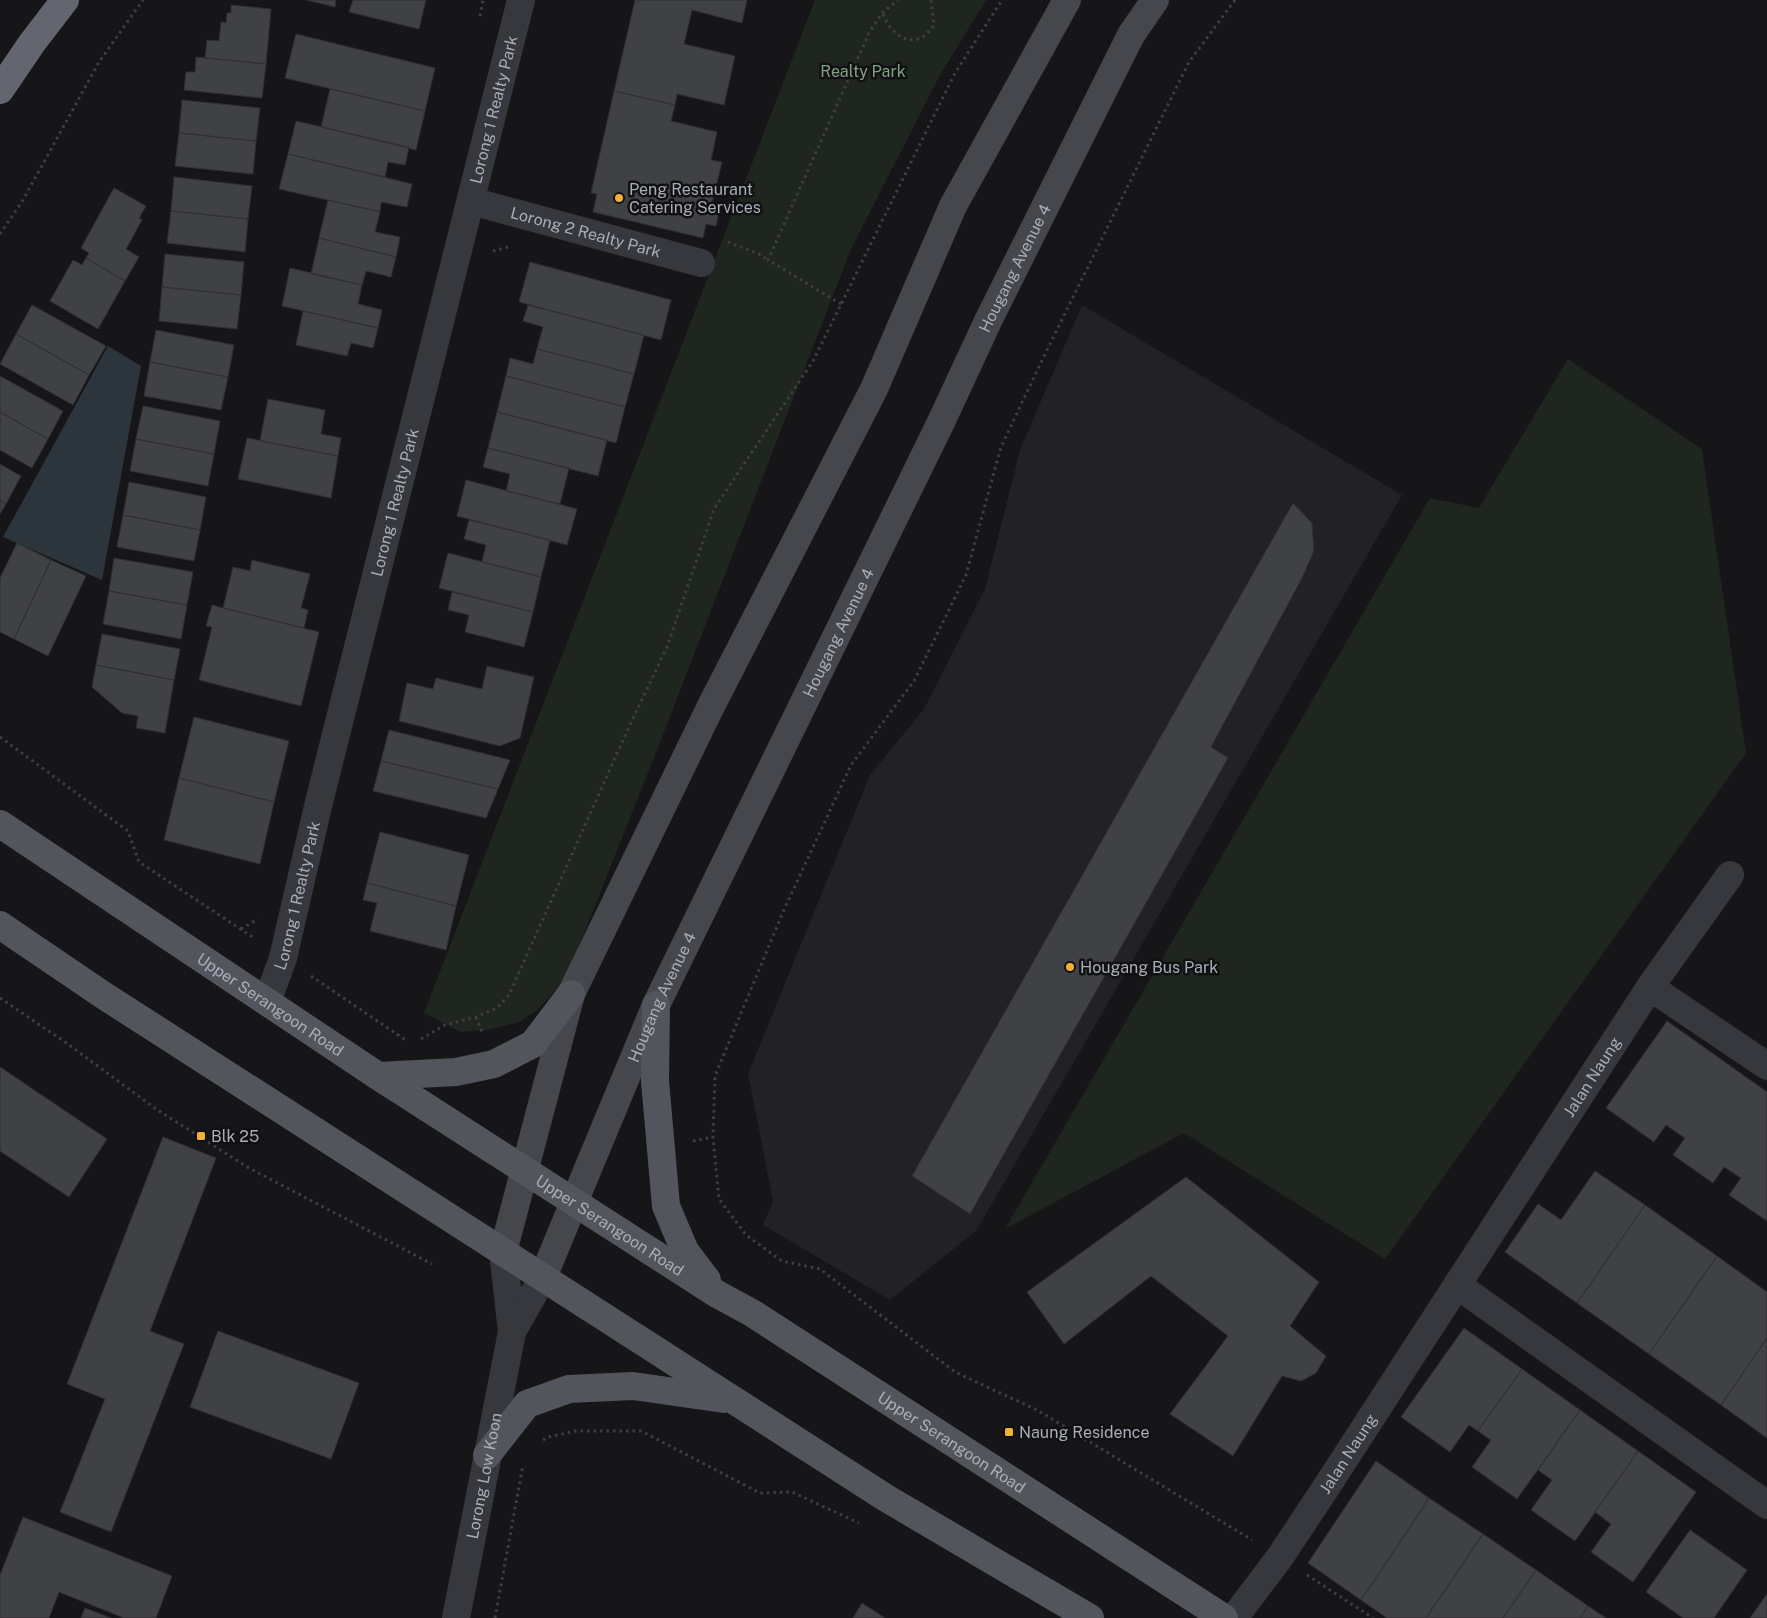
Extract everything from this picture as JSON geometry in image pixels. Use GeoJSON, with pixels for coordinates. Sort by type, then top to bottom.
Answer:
{"type":"FeatureCollection","features":[{"type":"Feature","properties":{"kind":"highway"},"geometry":{"type":"LineString","coordinates":[[0,90],[32,42],[65,0]]}},
{"type":"Feature","properties":{"kind":"main road","name":"Upper Serangoon Road"},"geometry":{"type":"LineString","coordinates":[[0,824],[524,1171],[717,1294],[752,1313],[1224,1618]]}},
{"type":"Feature","properties":{"kind":"main road"},"geometry":{"type":"LineString","coordinates":[[0,925],[103,995],[886,1498],[1090,1618]]}},
{"type":"Feature","properties":{"kind":"main road"},"geometry":{"type":"LineString","coordinates":[[378,1076],[456,1072],[494,1064],[533,1044],[571,994]]}},
{"type":"Feature","properties":{"kind":"main road"},"geometry":{"type":"LineString","coordinates":[[656,1005],[655,1082],[666,1206],[685,1251],[717,1294]]}},
{"type":"Feature","properties":{"kind":"main road"},"geometry":{"type":"LineString","coordinates":[[487,1456],[527,1404],[569,1389],[633,1386],[733,1400]]}},
{"type":"Feature","properties":{"kind":"street","name":"Lorong 1 Realty Park"},"geometry":{"type":"LineString","coordinates":[[267,1002],[283,958],[322,792],[521,0]]}},
{"type":"Feature","properties":{"kind":"street"},"geometry":{"type":"LineString","coordinates":[[503,1252],[571,994],[710,708],[874,389],[953,206],[1067,0]]}},
{"type":"Feature","properties":{"kind":"street","name":"Hougang Avenue 4"},"geometry":{"type":"LineString","coordinates":[[543,1277],[656,1005],[988,322],[1131,34],[1155,0]]}},
{"type":"Feature","properties":{"kind":"street","name":"Lorong 2 Realty Park"},"geometry":{"type":"LineString","coordinates":[[471,201],[701,263]]}},
{"type":"Feature","properties":{"kind":"street","name":"Jalan Naung"},"geometry":{"type":"LineString","coordinates":[[1234,1618],[1284,1550],[1650,988],[1730,875]]}},
{"type":"Feature","properties":{"kind":"street"},"geometry":{"type":"LineString","coordinates":[[1650,988],[1767,1066]]}},
{"type":"Feature","properties":{"kind":"street","name":"Lorong Low Koon"},"geometry":{"type":"LineString","coordinates":[[456,1618],[512,1332],[503,1252]]}},
{"type":"Feature","properties":{"kind":"street","name":"Lorong Low Koon"},"geometry":{"type":"LineString","coordinates":[[512,1332],[543,1277]]}},
{"type":"Feature","properties":{"kind":"street"},"geometry":{"type":"LineString","coordinates":[[1457,1285],[1767,1505]]}},
{"type":"Feature","properties":{"kind":"path"},"geometry":{"type":"LineString","coordinates":[[0,234],[23,200],[100,62],[143,0]]}},
{"type":"Feature","properties":{"kind":"path"},"geometry":{"type":"LineString","coordinates":[[768,260],[869,33],[882,13],[898,0]]}},
{"type":"Feature","properties":{"kind":"path"},"geometry":{"type":"LineString","coordinates":[[882,13],[886,22],[897,36],[906,39],[921,38],[934,25],[931,0]]}},
{"type":"Feature","properties":{"kind":"path"},"geometry":{"type":"LineString","coordinates":[[421,1040],[445,1024],[476,1017],[497,1008],[509,995],[628,729],[667,647],[714,509],[813,361],[955,73],[1002,0]]}},
{"type":"Feature","properties":{"kind":"path"},"geometry":{"type":"LineString","coordinates":[[1235,0],[1189,62],[1034,378],[1002,447],[966,575],[914,681],[851,765],[783,912],[715,1076],[713,1137],[719,1199],[746,1235],[782,1261],[820,1269],[955,1372],[1037,1410],[1253,1541]]}},
{"type":"Feature","properties":{"kind":"path"},"geometry":{"type":"LineString","coordinates":[[728,242],[759,254],[841,304]]}},
{"type":"Feature","properties":{"kind":"path"},"geometry":{"type":"LineString","coordinates":[[0,737],[128,831],[138,862],[413,1044]]}},
{"type":"Feature","properties":{"kind":"path"},"geometry":{"type":"LineString","coordinates":[[0,998],[65,1042],[156,1109],[250,1168],[432,1264]]}},
{"type":"Feature","properties":{"kind":"path"},"geometry":{"type":"LineString","coordinates":[[540,1442],[548,1437],[576,1430],[641,1431],[760,1493],[792,1492],[861,1524]]}},
{"type":"Feature","properties":{"kind":"path"},"geometry":{"type":"LineString","coordinates":[[496,1618],[524,1460]]}},
{"type":"Feature","properties":{"kind":"path"},"geometry":{"type":"LineString","coordinates":[[1306,1574],[1374,1618]]}},
{"type":"Feature","properties":{"kind":"shaded area","name":"Hougang Bus Park"},"geometry":{"type":"Polygon","coordinates":[[[1082,305],[1402,495],[976,1231],[890,1300],[763,1225],[773,1201],[748,1074],[870,775],[924,709],[985,589],[1020,450],[1082,305]]]}},
{"type":"Feature","properties":{"kind":"shaded area"},"geometry":{"type":"Polygon","coordinates":[[[108,346],[141,366],[102,580],[3,537],[108,346]]]}},
{"type":"Feature","properties":{"kind":"green space","name":"Realty Park"},"geometry":{"type":"Polygon","coordinates":[[[815,0],[986,0],[939,77],[851,249],[659,745],[565,981],[537,1010],[520,1022],[487,1030],[461,1032],[424,1013],[815,0]]]}},
{"type":"Feature","properties":{"kind":"green space"},"geometry":{"type":"Polygon","coordinates":[[[1568,359],[1702,449],[1746,753],[1385,1259],[1184,1133],[1005,1229],[1430,498],[1479,508],[1568,359]]]}},
{"type":"Feature","properties":{"kind":"building"},"geometry":{"type":"Polygon","coordinates":[[[306,0],[336,0],[335,7],[306,0]]]}},
{"type":"Feature","properties":{"kind":"building"},"geometry":{"type":"Polygon","coordinates":[[[353,0],[426,0],[419,29],[349,12],[353,0]]]}},
{"type":"Feature","properties":{"kind":"building"},"geometry":{"type":"Polygon","coordinates":[[[635,0],[747,0],[742,23],[692,10],[684,44],[735,56],[724,105],[677,94],[675,105],[614,91],[635,0]]]}},
{"type":"Feature","properties":{"kind":"building"},"geometry":{"type":"Polygon","coordinates":[[[231,5],[271,9],[266,64],[205,58],[207,40],[219,41],[221,22],[226,23],[227,13],[231,13],[231,5]]]}},
{"type":"Feature","properties":{"kind":"building"},"geometry":{"type":"Polygon","coordinates":[[[296,34],[435,68],[425,111],[285,78],[296,34]]]}},
{"type":"Feature","properties":{"kind":"building"},"geometry":{"type":"Polygon","coordinates":[[[196,57],[266,64],[262,98],[184,90],[186,72],[195,72],[196,57]]]}},
{"type":"Feature","properties":{"kind":"building"},"geometry":{"type":"Polygon","coordinates":[[[330,89],[425,111],[416,150],[321,127],[330,89]]]}},
{"type":"Feature","properties":{"kind":"building"},"geometry":{"type":"Polygon","coordinates":[[[614,91],[675,105],[671,121],[717,132],[711,160],[722,162],[712,203],[721,204],[716,226],[706,224],[703,238],[593,212],[597,194],[591,193],[614,91]]]}},
{"type":"Feature","properties":{"kind":"building"},"geometry":{"type":"Polygon","coordinates":[[[182,100],[260,108],[256,141],[179,133],[182,100]]]}},
{"type":"Feature","properties":{"kind":"building"},"geometry":{"type":"Polygon","coordinates":[[[296,121],[409,147],[405,165],[388,162],[385,177],[288,154],[296,121]]]}},
{"type":"Feature","properties":{"kind":"building"},"geometry":{"type":"Polygon","coordinates":[[[179,133],[256,141],[253,174],[175,166],[179,133]]]}},
{"type":"Feature","properties":{"kind":"building"},"geometry":{"type":"Polygon","coordinates":[[[288,154],[412,184],[407,207],[381,202],[380,212],[279,189],[288,154]]]}},
{"type":"Feature","properties":{"kind":"building"},"geometry":{"type":"Polygon","coordinates":[[[174,177],[252,186],[248,219],[171,211],[174,177]]]}},
{"type":"Feature","properties":{"kind":"building"},"geometry":{"type":"Polygon","coordinates":[[[114,188],[146,206],[139,218],[142,220],[126,249],[139,257],[125,281],[86,258],[89,253],[81,248],[114,188]]]}},
{"type":"Feature","properties":{"kind":"building"},"geometry":{"type":"Polygon","coordinates":[[[328,200],[380,212],[375,232],[400,237],[396,257],[319,238],[328,200]]]}},
{"type":"Feature","properties":{"kind":"building"},"geometry":{"type":"Polygon","coordinates":[[[171,211],[248,219],[245,252],[167,243],[171,211]]]}},
{"type":"Feature","properties":{"kind":"building"},"geometry":{"type":"Polygon","coordinates":[[[319,238],[396,257],[391,277],[366,271],[362,285],[311,274],[319,238]]]}},
{"type":"Feature","properties":{"kind":"building"},"geometry":{"type":"Polygon","coordinates":[[[165,254],[244,262],[241,295],[162,287],[165,254]]]}},
{"type":"Feature","properties":{"kind":"building"},"geometry":{"type":"Polygon","coordinates":[[[86,258],[125,281],[98,329],[50,301],[73,260],[82,265],[86,258]]]}},
{"type":"Feature","properties":{"kind":"building"},"geometry":{"type":"Polygon","coordinates":[[[530,262],[671,300],[661,340],[519,302],[530,262]]]}},
{"type":"Feature","properties":{"kind":"building"},"geometry":{"type":"Polygon","coordinates":[[[290,268],[362,285],[358,304],[382,310],[378,328],[282,306],[290,268]]]}},
{"type":"Feature","properties":{"kind":"building"},"geometry":{"type":"Polygon","coordinates":[[[162,287],[241,295],[237,329],[159,321],[162,287]]]}},
{"type":"Feature","properties":{"kind":"building"},"geometry":{"type":"Polygon","coordinates":[[[32,305],[106,346],[89,375],[16,334],[32,305]]]}},
{"type":"Feature","properties":{"kind":"building"},"geometry":{"type":"Polygon","coordinates":[[[528,305],[644,335],[634,374],[537,349],[543,327],[523,321],[528,305]]]}},
{"type":"Feature","properties":{"kind":"building"},"geometry":{"type":"Polygon","coordinates":[[[303,311],[378,328],[373,348],[351,343],[347,356],[296,345],[303,311]]]}},
{"type":"Feature","properties":{"kind":"building"},"geometry":{"type":"Polygon","coordinates":[[[156,330],[234,345],[228,377],[150,362],[156,330]]]}},
{"type":"Feature","properties":{"kind":"building"},"geometry":{"type":"Polygon","coordinates":[[[16,334],[89,375],[73,405],[0,364],[16,334]]]}},
{"type":"Feature","properties":{"kind":"building"},"geometry":{"type":"Polygon","coordinates":[[[537,349],[634,374],[625,407],[506,376],[510,358],[533,364],[537,349]]]}},
{"type":"Feature","properties":{"kind":"building"},"geometry":{"type":"Polygon","coordinates":[[[150,362],[228,377],[221,410],[144,396],[150,362]]]}},
{"type":"Feature","properties":{"kind":"building"},"geometry":{"type":"Polygon","coordinates":[[[0,376],[63,411],[48,439],[0,412],[0,376]]]}},
{"type":"Feature","properties":{"kind":"building"},"geometry":{"type":"Polygon","coordinates":[[[506,376],[625,407],[616,443],[497,412],[506,376]]]}},
{"type":"Feature","properties":{"kind":"building"},"geometry":{"type":"Polygon","coordinates":[[[268,399],[325,410],[321,434],[341,438],[338,456],[260,441],[268,399]]]}},
{"type":"Feature","properties":{"kind":"building"},"geometry":{"type":"Polygon","coordinates":[[[143,406],[220,421],[214,454],[136,439],[143,406]]]}},
{"type":"Feature","properties":{"kind":"building"},"geometry":{"type":"Polygon","coordinates":[[[0,412],[48,439],[32,468],[0,450],[0,412]]]}},
{"type":"Feature","properties":{"kind":"building"},"geometry":{"type":"Polygon","coordinates":[[[497,412],[607,440],[598,476],[488,448],[497,412]]]}},
{"type":"Feature","properties":{"kind":"building"},"geometry":{"type":"Polygon","coordinates":[[[247,438],[338,456],[331,498],[238,479],[247,438]]]}},
{"type":"Feature","properties":{"kind":"building"},"geometry":{"type":"Polygon","coordinates":[[[136,439],[214,454],[208,486],[130,471],[136,439]]]}},
{"type":"Feature","properties":{"kind":"building"},"geometry":{"type":"Polygon","coordinates":[[[488,448],[569,468],[560,504],[506,491],[510,474],[483,467],[488,448]]]}},
{"type":"Feature","properties":{"kind":"building"},"geometry":{"type":"Polygon","coordinates":[[[0,464],[21,476],[6,504],[0,501],[0,464]]]}},
{"type":"Feature","properties":{"kind":"building"},"geometry":{"type":"Polygon","coordinates":[[[466,480],[577,509],[567,545],[457,516],[466,480]]]}},
{"type":"Feature","properties":{"kind":"building"},"geometry":{"type":"Polygon","coordinates":[[[129,482],[206,497],[200,530],[123,515],[129,482]]]}},
{"type":"Feature","properties":{"kind":"building"},"geometry":{"type":"Polygon","coordinates":[[[0,501],[6,504],[0,514],[0,501]]]}},
{"type":"Feature","properties":{"kind":"building","name":"Hougang Bus Park"},"geometry":{"type":"Polygon","coordinates":[[[1293,503],[1312,523],[1314,551],[1302,578],[1211,747],[1228,758],[970,1214],[912,1176],[1293,503]]]}},
{"type":"Feature","properties":{"kind":"building"},"geometry":{"type":"Polygon","coordinates":[[[123,515],[200,530],[194,561],[117,547],[123,515]]]}},
{"type":"Feature","properties":{"kind":"building"},"geometry":{"type":"Polygon","coordinates":[[[469,520],[550,540],[541,577],[482,562],[486,545],[464,539],[469,520]]]}},
{"type":"Feature","properties":{"kind":"building"},"geometry":{"type":"Polygon","coordinates":[[[17,543],[51,560],[14,639],[0,632],[0,578],[17,543]]]}},
{"type":"Feature","properties":{"kind":"building"},"geometry":{"type":"Polygon","coordinates":[[[448,553],[541,577],[533,612],[439,588],[448,553]]]}},
{"type":"Feature","properties":{"kind":"building"},"geometry":{"type":"Polygon","coordinates":[[[114,558],[193,572],[187,605],[109,591],[114,558]]]}},
{"type":"Feature","properties":{"kind":"building"},"geometry":{"type":"Polygon","coordinates":[[[51,560],[86,576],[48,656],[14,639],[51,560]]]}},
{"type":"Feature","properties":{"kind":"building"},"geometry":{"type":"Polygon","coordinates":[[[252,560],[310,574],[301,608],[308,610],[304,628],[223,608],[233,567],[250,571],[252,560]]]}},
{"type":"Feature","properties":{"kind":"building"},"geometry":{"type":"Polygon","coordinates":[[[109,591],[187,605],[181,639],[103,624],[109,591]]]}},
{"type":"Feature","properties":{"kind":"building"},"geometry":{"type":"Polygon","coordinates":[[[452,592],[533,612],[524,647],[465,632],[469,615],[448,610],[452,592]]]}},
{"type":"Feature","properties":{"kind":"building"},"geometry":{"type":"Polygon","coordinates":[[[212,605],[319,632],[301,706],[199,680],[212,627],[206,626],[212,605]]]}},
{"type":"Feature","properties":{"kind":"building"},"geometry":{"type":"Polygon","coordinates":[[[102,634],[180,649],[174,680],[96,665],[102,634]]]}},
{"type":"Feature","properties":{"kind":"building"},"geometry":{"type":"Polygon","coordinates":[[[96,665],[174,680],[165,733],[136,728],[138,716],[122,713],[92,687],[96,665]]]}},
{"type":"Feature","properties":{"kind":"building"},"geometry":{"type":"Polygon","coordinates":[[[487,666],[534,677],[520,738],[500,746],[399,721],[407,683],[433,689],[436,678],[482,689],[487,666]]]}},
{"type":"Feature","properties":{"kind":"building"},"geometry":{"type":"Polygon","coordinates":[[[194,717],[289,741],[274,802],[179,778],[194,717]]]}},
{"type":"Feature","properties":{"kind":"building"},"geometry":{"type":"Polygon","coordinates":[[[389,730],[510,760],[498,789],[381,761],[389,730]]]}},
{"type":"Feature","properties":{"kind":"building"},"geometry":{"type":"Polygon","coordinates":[[[381,761],[498,789],[486,818],[373,791],[381,761]]]}},
{"type":"Feature","properties":{"kind":"building"},"geometry":{"type":"Polygon","coordinates":[[[179,778],[274,802],[260,864],[164,840],[179,778]]]}},
{"type":"Feature","properties":{"kind":"building"},"geometry":{"type":"Polygon","coordinates":[[[380,832],[469,855],[456,906],[367,883],[380,832]]]}},
{"type":"Feature","properties":{"kind":"building"},"geometry":{"type":"Polygon","coordinates":[[[367,883],[456,906],[446,950],[370,931],[377,903],[363,900],[367,883]]]}},
{"type":"Feature","properties":{"kind":"building"},"geometry":{"type":"Polygon","coordinates":[[[1667,1021],[1767,1092],[1767,1221],[1729,1195],[1741,1178],[1724,1167],[1713,1183],[1673,1155],[1685,1138],[1666,1125],[1654,1142],[1606,1108],[1667,1021]]]}},
{"type":"Feature","properties":{"kind":"building"},"geometry":{"type":"Polygon","coordinates":[[[0,1067],[107,1139],[69,1197],[0,1151],[0,1067]]]}},
{"type":"Feature","properties":{"kind":"building"},"geometry":{"type":"Polygon","coordinates":[[[163,1137],[216,1158],[150,1331],[184,1344],[111,1532],[60,1512],[105,1399],[67,1384],[163,1137]]]}},
{"type":"Feature","properties":{"kind":"building"},"geometry":{"type":"Polygon","coordinates":[[[1595,1171],[1645,1205],[1577,1303],[1505,1252],[1538,1204],[1561,1220],[1595,1171]]]}},
{"type":"Feature","properties":{"kind":"building"},"geometry":{"type":"Polygon","coordinates":[[[1186,1177],[1319,1282],[1290,1326],[1326,1356],[1316,1373],[1301,1381],[1282,1376],[1233,1456],[1170,1414],[1228,1336],[1151,1276],[1064,1344],[1027,1292],[1186,1177]]]}},
{"type":"Feature","properties":{"kind":"building"},"geometry":{"type":"Polygon","coordinates":[[[1645,1205],[1717,1256],[1649,1354],[1577,1303],[1645,1205]]]}},
{"type":"Feature","properties":{"kind":"building"},"geometry":{"type":"Polygon","coordinates":[[[1717,1256],[1767,1292],[1767,1338],[1721,1405],[1649,1354],[1717,1256]]]}},
{"type":"Feature","properties":{"kind":"building"},"geometry":{"type":"Polygon","coordinates":[[[1464,1328],[1522,1369],[1478,1431],[1469,1425],[1450,1452],[1401,1417],[1464,1328]]]}},
{"type":"Feature","properties":{"kind":"building"},"geometry":{"type":"Polygon","coordinates":[[[218,1331],[359,1383],[331,1459],[190,1407],[218,1331]]]}},
{"type":"Feature","properties":{"kind":"building"},"geometry":{"type":"Polygon","coordinates":[[[1767,1338],[1767,1438],[1721,1405],[1767,1338]]]}},
{"type":"Feature","properties":{"kind":"building"},"geometry":{"type":"Polygon","coordinates":[[[1522,1369],[1580,1410],[1517,1499],[1472,1467],[1491,1440],[1478,1431],[1522,1369]]]}},
{"type":"Feature","properties":{"kind":"building"},"geometry":{"type":"Polygon","coordinates":[[[1580,1410],[1638,1451],[1575,1541],[1531,1510],[1552,1480],[1538,1470],[1580,1410]]]}},
{"type":"Feature","properties":{"kind":"building"},"geometry":{"type":"Polygon","coordinates":[[[1638,1451],[1696,1492],[1633,1582],[1591,1552],[1611,1524],[1595,1512],[1638,1451]]]}},
{"type":"Feature","properties":{"kind":"building"},"geometry":{"type":"Polygon","coordinates":[[[1376,1461],[1429,1498],[1361,1600],[1308,1563],[1376,1461]]]}},
{"type":"Feature","properties":{"kind":"building"},"geometry":{"type":"Polygon","coordinates":[[[1429,1498],[1483,1534],[1426,1618],[1387,1618],[1361,1600],[1429,1498]]]}},
{"type":"Feature","properties":{"kind":"building"},"geometry":{"type":"Polygon","coordinates":[[[23,1517],[172,1576],[156,1618],[124,1618],[59,1592],[49,1618],[0,1618],[0,1575],[23,1517]]]}},
{"type":"Feature","properties":{"kind":"building"},"geometry":{"type":"Polygon","coordinates":[[[1690,1530],[1747,1570],[1714,1618],[1683,1618],[1646,1592],[1690,1530]]]}},
{"type":"Feature","properties":{"kind":"building"},"geometry":{"type":"Polygon","coordinates":[[[1483,1534],[1536,1570],[1503,1618],[1426,1618],[1483,1534]]]}},
{"type":"Feature","properties":{"kind":"building"},"geometry":{"type":"Polygon","coordinates":[[[1536,1570],[1588,1606],[1580,1618],[1503,1618],[1536,1570]]]}},
{"type":"Feature","properties":{"kind":"building"},"geometry":{"type":"Polygon","coordinates":[[[1767,1594],[1767,1618],[1750,1618],[1767,1594]]]}},
{"type":"Feature","properties":{"kind":"building"},"geometry":{"type":"Polygon","coordinates":[[[862,1603],[885,1618],[853,1618],[862,1603]]]}},
{"type":"Feature","properties":{"kind":"building"},"geometry":{"type":"Polygon","coordinates":[[[1588,1606],[1606,1618],[1580,1618],[1588,1606]]]}},
{"type":"Feature","properties":{"kind":"building"},"geometry":{"type":"Polygon","coordinates":[[[85,1608],[111,1618],[81,1618],[85,1608]]]}},
{"type":"Feature","properties":{"kind":"place","name":"Peng Restaurant Catering Services"},"geometry":{"type":"Point","coordinates":[619,198]}},
{"type":"Feature","properties":{"kind":"place","name":"Hougang Bus Park"},"geometry":{"type":"Point","coordinates":[1070,967]}},
{"type":"Feature","properties":{"kind":"place","name":"Blk 25"},"geometry":{"type":"Point","coordinates":[201,1136]}},
{"type":"Feature","properties":{"kind":"place","name":"Naung Residence"},"geometry":{"type":"Point","coordinates":[1009,1432]}}]}
